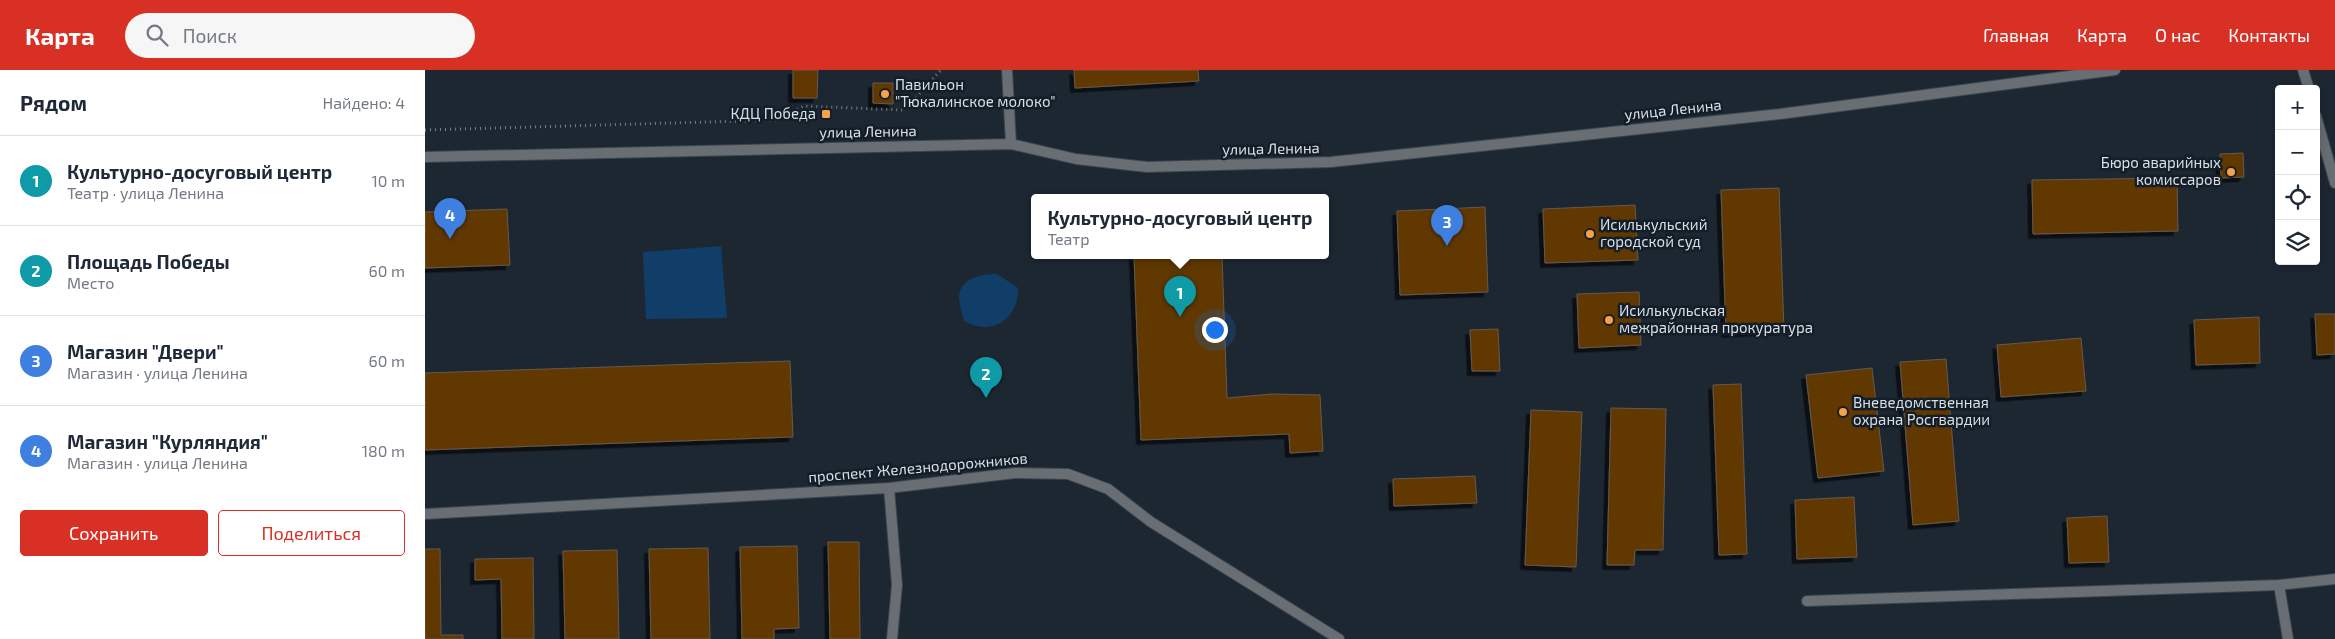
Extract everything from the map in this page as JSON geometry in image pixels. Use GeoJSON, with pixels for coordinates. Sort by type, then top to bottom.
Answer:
{"type":"FeatureCollection","features":[{"type":"Feature","properties":{"kind":"street"},"geometry":{"type":"LineString","coordinates":[[1007,70],[1011,144]]}},
{"type":"Feature","properties":{"kind":"street","name":"улица Ленина"},"geometry":{"type":"LineString","coordinates":[[425,157],[1011,144],[1076,159],[1147,167],[1331,162],[1781,114],[2115,70]]}},
{"type":"Feature","properties":{"kind":"street"},"geometry":{"type":"LineString","coordinates":[[2303,70],[2308,85]]}},
{"type":"Feature","properties":{"kind":"street"},"geometry":{"type":"LineString","coordinates":[[2320,130],[2335,183]]}},
{"type":"Feature","properties":{"kind":"street","name":"проспект Железнодорожников"},"geometry":{"type":"LineString","coordinates":[[425,514],[889,488],[1015,473],[1068,474],[1108,489],[1151,522],[1338,638]]}},
{"type":"Feature","properties":{"kind":"street"},"geometry":{"type":"LineString","coordinates":[[889,488],[897,585],[893,639]]}},
{"type":"Feature","properties":{"kind":"street"},"geometry":{"type":"LineString","coordinates":[[1807,601],[2279,585],[2335,578]]}},
{"type":"Feature","properties":{"kind":"street"},"geometry":{"type":"LineString","coordinates":[[2279,585],[2288,639]]}},
{"type":"Feature","properties":{"kind":"path"},"geometry":{"type":"LineString","coordinates":[[425,130],[778,120],[804,106],[903,110],[941,70]]}},
{"type":"Feature","properties":{"kind":"shaded area"},"geometry":{"type":"Polygon","coordinates":[[[721,246],[727,318],[646,319],[643,252],[721,246]]]}},
{"type":"Feature","properties":{"kind":"shaded area"},"geometry":{"type":"Polygon","coordinates":[[[997,274],[1018,288],[1017,299],[1009,316],[994,326],[984,327],[964,321],[959,297],[964,285],[979,276],[997,274]]]}},
{"type":"Feature","properties":{"kind":"building"},"geometry":{"type":"Polygon","coordinates":[[[793,70],[818,70],[817,98],[793,98],[793,70]]]}},
{"type":"Feature","properties":{"kind":"building"},"geometry":{"type":"Polygon","coordinates":[[[1074,70],[1198,70],[1199,81],[1075,88],[1074,70]]]}},
{"type":"Feature","properties":{"kind":"building"},"geometry":{"type":"Polygon","coordinates":[[[873,83],[893,83],[893,104],[873,103],[873,83]]]}},
{"type":"Feature","properties":{"kind":"building"},"geometry":{"type":"Polygon","coordinates":[[[2243,153],[2244,177],[2221,178],[2220,154],[2243,153]]]}},
{"type":"Feature","properties":{"kind":"building"},"geometry":{"type":"Polygon","coordinates":[[[2177,178],[2178,231],[2033,234],[2032,180],[2177,178]]]}},
{"type":"Feature","properties":{"kind":"building"},"geometry":{"type":"Polygon","coordinates":[[[1779,188],[1784,330],[1726,333],[1721,190],[1779,188]]]}},
{"type":"Feature","properties":{"kind":"building","name":"Исилькульский городской суд"},"geometry":{"type":"Polygon","coordinates":[[[1635,205],[1638,260],[1545,263],[1543,209],[1635,205]]]}},
{"type":"Feature","properties":{"kind":"building"},"geometry":{"type":"Polygon","coordinates":[[[1485,207],[1488,292],[1400,295],[1397,211],[1485,207]]]}},
{"type":"Feature","properties":{"kind":"building"},"geometry":{"type":"Polygon","coordinates":[[[507,209],[510,265],[425,268],[425,212],[507,209]]]}},
{"type":"Feature","properties":{"kind":"building"},"geometry":{"type":"Polygon","coordinates":[[[1134,259],[1222,259],[1227,398],[1272,394],[1320,395],[1323,451],[1290,453],[1289,434],[1141,440],[1134,259]]]}},
{"type":"Feature","properties":{"kind":"building","name":"Исилькульская межрайонная прокуратура"},"geometry":{"type":"Polygon","coordinates":[[[1639,292],[1641,345],[1579,348],[1577,294],[1639,292]]]}},
{"type":"Feature","properties":{"kind":"building"},"geometry":{"type":"Polygon","coordinates":[[[2315,314],[2335,314],[2335,354],[2317,355],[2315,314]]]}},
{"type":"Feature","properties":{"kind":"building"},"geometry":{"type":"Polygon","coordinates":[[[2259,317],[2260,363],[2196,365],[2194,320],[2259,317]]]}},
{"type":"Feature","properties":{"kind":"building"},"geometry":{"type":"Polygon","coordinates":[[[1498,329],[1500,371],[1472,371],[1470,330],[1498,329]]]}},
{"type":"Feature","properties":{"kind":"building"},"geometry":{"type":"Polygon","coordinates":[[[2081,338],[2086,391],[2001,397],[1997,345],[2081,338]]]}},
{"type":"Feature","properties":{"kind":"building"},"geometry":{"type":"Polygon","coordinates":[[[1946,359],[1959,521],[1913,525],[1900,362],[1946,359]]]}},
{"type":"Feature","properties":{"kind":"building"},"geometry":{"type":"Polygon","coordinates":[[[790,361],[793,437],[425,450],[425,373],[790,361]]]}},
{"type":"Feature","properties":{"kind":"building"},"geometry":{"type":"Polygon","coordinates":[[[1872,368],[1884,471],[1818,478],[1806,375],[1872,368]]]}},
{"type":"Feature","properties":{"kind":"building"},"geometry":{"type":"Polygon","coordinates":[[[1741,384],[1747,554],[1719,555],[1713,385],[1741,384]]]}},
{"type":"Feature","properties":{"kind":"building"},"geometry":{"type":"Polygon","coordinates":[[[1611,408],[1666,409],[1663,550],[1635,550],[1634,565],[1607,565],[1611,408]]]}},
{"type":"Feature","properties":{"kind":"building"},"geometry":{"type":"Polygon","coordinates":[[[1531,410],[1582,412],[1576,567],[1525,565],[1531,410]]]}},
{"type":"Feature","properties":{"kind":"building"},"geometry":{"type":"Polygon","coordinates":[[[1475,476],[1477,503],[1394,506],[1393,479],[1475,476]]]}},
{"type":"Feature","properties":{"kind":"building"},"geometry":{"type":"Polygon","coordinates":[[[1854,497],[1857,557],[1797,559],[1795,500],[1854,497]]]}},
{"type":"Feature","properties":{"kind":"building"},"geometry":{"type":"Polygon","coordinates":[[[2107,516],[2109,562],[2069,563],[2067,518],[2107,516]]]}},
{"type":"Feature","properties":{"kind":"building"},"geometry":{"type":"Polygon","coordinates":[[[828,542],[859,542],[860,639],[830,639],[828,542]]]}},
{"type":"Feature","properties":{"kind":"building"},"geometry":{"type":"Polygon","coordinates":[[[797,546],[799,628],[774,629],[774,639],[742,639],[740,547],[797,546]]]}},
{"type":"Feature","properties":{"kind":"building"},"geometry":{"type":"Polygon","coordinates":[[[708,548],[710,639],[651,639],[649,549],[708,548]]]}},
{"type":"Feature","properties":{"kind":"building"},"geometry":{"type":"Polygon","coordinates":[[[425,549],[440,549],[441,635],[463,635],[463,639],[425,639],[425,549]]]}},
{"type":"Feature","properties":{"kind":"building"},"geometry":{"type":"Polygon","coordinates":[[[617,550],[619,639],[565,639],[563,551],[617,550]]]}},
{"type":"Feature","properties":{"kind":"building"},"geometry":{"type":"Polygon","coordinates":[[[533,558],[534,639],[502,639],[501,579],[475,580],[475,559],[533,558]]]}},
{"type":"Feature","properties":{"kind":"place","name":"Павильон \"Тюкалинское молоко\""},"geometry":{"type":"Point","coordinates":[885,94]}},
{"type":"Feature","properties":{"kind":"place","name":"КДЦ Победа"},"geometry":{"type":"Point","coordinates":[826,114]}},
{"type":"Feature","properties":{"kind":"place","name":"Бюро аварийных комиссаров"},"geometry":{"type":"Point","coordinates":[2231,172]}},
{"type":"Feature","properties":{"kind":"place","name":"Исилькульский городской суд"},"geometry":{"type":"Point","coordinates":[1590,234]}},
{"type":"Feature","properties":{"kind":"place","name":"Магазин \"Курляндия\""},"geometry":{"type":"Point","coordinates":[450,239]}},
{"type":"Feature","properties":{"kind":"place","name":"Магазин \"Двери\""},"geometry":{"type":"Point","coordinates":[1447,246]}},
{"type":"Feature","properties":{"kind":"place","name":"Культурно-досуговый центр"},"geometry":{"type":"Point","coordinates":[1180,317]}},
{"type":"Feature","properties":{"kind":"place","name":"Исилькульская межрайонная прокуратура"},"geometry":{"type":"Point","coordinates":[1609,320]}},
{"type":"Feature","properties":{"kind":"place","name":"Площадь Победы"},"geometry":{"type":"Point","coordinates":[986,398]}},
{"type":"Feature","properties":{"kind":"place","name":"Вневедомственная охрана Росгвардии"},"geometry":{"type":"Point","coordinates":[1843,412]}}]}
